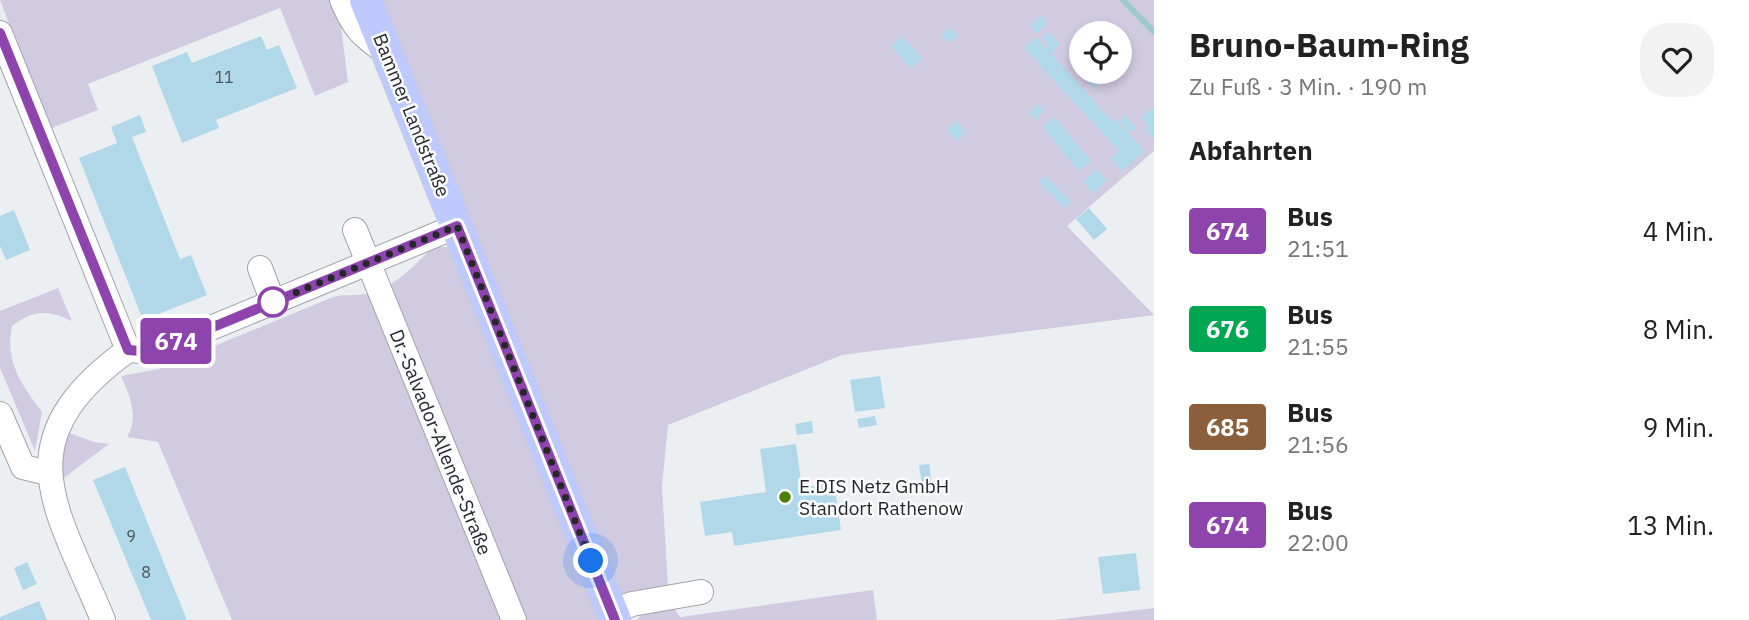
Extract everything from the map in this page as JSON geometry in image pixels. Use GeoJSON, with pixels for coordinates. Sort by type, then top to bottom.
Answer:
{"type":"FeatureCollection","features":[{"type":"Feature","properties":{"kind":"main road","name":"Bammer Landstraße"},"geometry":{"type":"LineString","coordinates":[[366,0],[613,616]]}},
{"type":"Feature","properties":{"kind":"street"},"geometry":{"type":"LineString","coordinates":[[342,0],[361,36],[388,54]]}},
{"type":"Feature","properties":{"kind":"street"},"geometry":{"type":"LineString","coordinates":[[0,33],[128,350]]}},
{"type":"Feature","properties":{"kind":"street"},"geometry":{"type":"LineString","coordinates":[[103,620],[52,496],[48,473],[53,439],[69,404],[95,376],[128,350],[141,351],[189,337],[457,226]]}},
{"type":"Feature","properties":{"kind":"street","name":"Dr.-Salvador-Allende-Straße"},"geometry":{"type":"LineString","coordinates":[[355,230],[366,263],[514,620]]}},
{"type":"Feature","properties":{"kind":"street"},"geometry":{"type":"LineString","coordinates":[[260,268],[273,302]]}},
{"type":"Feature","properties":{"kind":"street"},"geometry":{"type":"LineString","coordinates":[[0,414],[23,467],[48,473]]}},
{"type":"Feature","properties":{"kind":"street"},"geometry":{"type":"LineString","coordinates":[[613,616],[632,604],[701,592]]}},
{"type":"Feature","properties":{"kind":"shaded area"},"geometry":{"type":"Polygon","coordinates":[[[0,0],[330,0],[340,18],[348,82],[315,96],[280,8],[88,84],[98,110],[49,129],[0,0]]]}},
{"type":"Feature","properties":{"kind":"shaded area"},"geometry":{"type":"Polygon","coordinates":[[[379,0],[1154,0],[1154,151],[1067,226],[1154,315],[842,355],[668,425],[662,486],[668,587],[623,595],[619,593],[379,0]]]}},
{"type":"Feature","properties":{"kind":"shaded area"},"geometry":{"type":"Polygon","coordinates":[[[433,247],[448,247],[451,251],[601,620],[232,620],[158,442],[127,437],[133,415],[121,376],[159,369],[333,297],[361,295],[385,288],[433,247]]]}},
{"type":"Feature","properties":{"kind":"shaded area"},"geometry":{"type":"Polygon","coordinates":[[[58,288],[72,321],[48,313],[27,316],[12,326],[10,339],[16,372],[42,412],[35,451],[0,368],[0,311],[58,288]]]}},
{"type":"Feature","properties":{"kind":"shaded area"},"geometry":{"type":"Polygon","coordinates":[[[67,432],[94,442],[109,444],[61,480],[59,466],[67,432]]]}},
{"type":"Feature","properties":{"kind":"shaded area"},"geometry":{"type":"Polygon","coordinates":[[[873,590],[877,620],[637,620],[645,610],[670,603],[680,617],[873,590]]]}},
{"type":"Feature","properties":{"kind":"shaded area"},"geometry":{"type":"Polygon","coordinates":[[[1154,608],[1154,620],[1054,620],[1154,608]]]}},
{"type":"Feature","properties":{"kind":"building"},"geometry":{"type":"Polygon","coordinates":[[[1040,16],[1047,24],[1037,33],[1030,26],[1040,16]]]}},
{"type":"Feature","properties":{"kind":"building"},"geometry":{"type":"Polygon","coordinates":[[[950,27],[958,36],[949,43],[941,35],[950,27]]]}},
{"type":"Feature","properties":{"kind":"building"},"geometry":{"type":"Polygon","coordinates":[[[1049,32],[1060,44],[1051,53],[1069,73],[1069,84],[1079,84],[1111,120],[1114,118],[1145,151],[1122,171],[1111,158],[1119,151],[1024,48],[1036,37],[1046,48],[1049,46],[1042,38],[1049,32]]]}},
{"type":"Feature","properties":{"kind":"building"},"geometry":{"type":"Polygon","coordinates":[[[261,36],[267,50],[279,45],[297,88],[216,120],[219,128],[182,143],[152,66],[187,52],[192,63],[261,36]]]}},
{"type":"Feature","properties":{"kind":"building"},"geometry":{"type":"Polygon","coordinates":[[[902,36],[922,59],[911,69],[891,46],[902,36]]]}},
{"type":"Feature","properties":{"kind":"building"},"geometry":{"type":"Polygon","coordinates":[[[1039,104],[1045,111],[1036,120],[1029,112],[1039,104]]]}},
{"type":"Feature","properties":{"kind":"building"},"geometry":{"type":"Polygon","coordinates":[[[1154,107],[1154,139],[1145,129],[1149,126],[1141,117],[1154,107]]]}},
{"type":"Feature","properties":{"kind":"building"},"geometry":{"type":"Polygon","coordinates":[[[140,115],[146,132],[132,137],[180,259],[191,255],[207,295],[143,320],[79,158],[117,143],[111,127],[140,115]]]}},
{"type":"Feature","properties":{"kind":"building"},"geometry":{"type":"Polygon","coordinates":[[[1125,115],[1136,128],[1130,133],[1119,121],[1125,115]]]}},
{"type":"Feature","properties":{"kind":"building"},"geometry":{"type":"Polygon","coordinates":[[[1054,117],[1092,161],[1079,171],[1042,127],[1054,117]]]}},
{"type":"Feature","properties":{"kind":"building"},"geometry":{"type":"Polygon","coordinates":[[[958,121],[966,133],[956,141],[947,129],[958,121]]]}},
{"type":"Feature","properties":{"kind":"building"},"geometry":{"type":"Polygon","coordinates":[[[1097,169],[1107,181],[1093,193],[1083,181],[1097,169]]]}},
{"type":"Feature","properties":{"kind":"building"},"geometry":{"type":"Polygon","coordinates":[[[1046,176],[1071,202],[1065,208],[1039,182],[1046,176]]]}},
{"type":"Feature","properties":{"kind":"building"},"geometry":{"type":"Polygon","coordinates":[[[1089,208],[1107,229],[1094,240],[1076,219],[1089,208]]]}},
{"type":"Feature","properties":{"kind":"building"},"geometry":{"type":"Polygon","coordinates":[[[14,210],[30,250],[6,260],[0,246],[0,216],[14,210]]]}},
{"type":"Feature","properties":{"kind":"building"},"geometry":{"type":"Polygon","coordinates":[[[880,376],[885,408],[855,412],[850,380],[880,376]]]}},
{"type":"Feature","properties":{"kind":"building"},"geometry":{"type":"Polygon","coordinates":[[[875,416],[877,425],[859,428],[857,419],[875,416]]]}},
{"type":"Feature","properties":{"kind":"building"},"geometry":{"type":"Polygon","coordinates":[[[812,421],[813,433],[797,435],[795,424],[812,421]]]}},
{"type":"Feature","properties":{"kind":"building","name":"E.DIS Netz GmbH Standort Rathenow"},"geometry":{"type":"Polygon","coordinates":[[[796,444],[802,488],[834,483],[841,530],[734,546],[732,532],[705,536],[700,502],[766,492],[760,449],[796,444]]]}},
{"type":"Feature","properties":{"kind":"building"},"geometry":{"type":"Polygon","coordinates":[[[929,464],[932,484],[922,486],[919,465],[929,464]]]}},
{"type":"Feature","properties":{"kind":"building"},"geometry":{"type":"Polygon","coordinates":[[[125,467],[187,620],[151,620],[93,480],[125,467]]]}},
{"type":"Feature","properties":{"kind":"building"},"geometry":{"type":"Polygon","coordinates":[[[1136,553],[1140,590],[1103,594],[1098,557],[1136,553]]]}},
{"type":"Feature","properties":{"kind":"building"},"geometry":{"type":"Polygon","coordinates":[[[27,562],[37,584],[23,590],[14,568],[27,562]]]}},
{"type":"Feature","properties":{"kind":"building"},"geometry":{"type":"Polygon","coordinates":[[[39,601],[47,620],[0,620],[0,617],[39,601]]]}},
{"type":"Feature","properties":{"kind":"waterway"},"geometry":{"type":"LineString","coordinates":[[1123,0],[1154,32]]}},
{"type":"Feature","properties":{"kind":"bus line","name":"674"},"geometry":{"type":"LineString","coordinates":[[0,33],[128,350],[141,351],[189,337],[457,226],[615,620]]}},
{"type":"Feature","properties":{"kind":"place","name":"E.DIS Netz GmbH Standort Rathenow"},"geometry":{"type":"Point","coordinates":[785,497]}},
{"type":"Feature","properties":{"kind":"route"},"geometry":{"type":"LineString","coordinates":[[273,302],[457,226],[591,561]]}}]}
